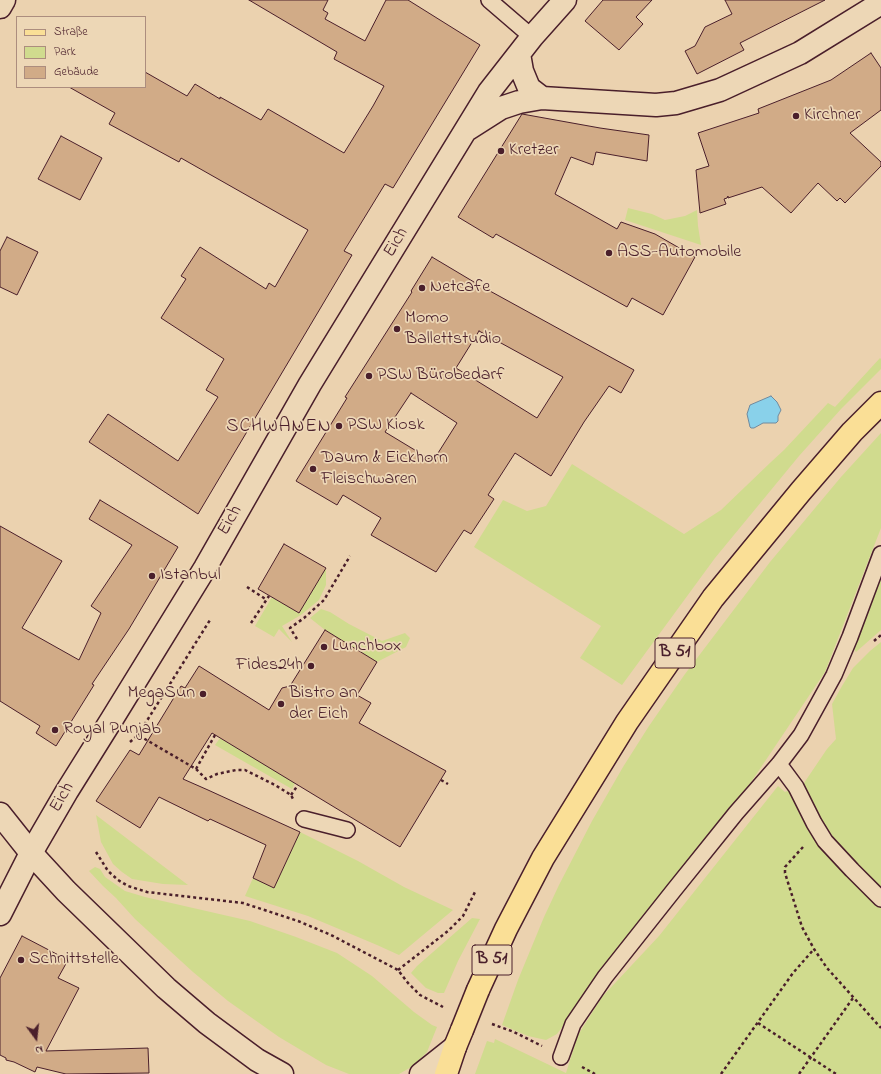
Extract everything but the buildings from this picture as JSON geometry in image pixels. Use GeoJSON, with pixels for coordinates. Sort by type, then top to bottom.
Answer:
{"type":"FeatureCollection","features":[{"type":"Feature","properties":{"kind":"main road","name":"B 51"},"geometry":{"type":"LineString","coordinates":[[446,1074],[458,1039],[478,990],[506,929],[543,858],[627,722],[714,598],[801,491],[852,432],[881,403]]}},
{"type":"Feature","properties":{"kind":"street"},"geometry":{"type":"LineString","coordinates":[[0,7],[4,0]]}},
{"type":"Feature","properties":{"kind":"street"},"geometry":{"type":"LineString","coordinates":[[542,98],[529,88],[522,71],[519,54],[532,36],[565,0]]}},
{"type":"Feature","properties":{"kind":"street","name":"Eich"},"geometry":{"type":"LineString","coordinates":[[466,130],[501,108],[519,102],[542,98],[656,105],[676,103],[720,90],[800,53],[881,3]]}},
{"type":"Feature","properties":{"kind":"street","name":"Eich"},"geometry":{"type":"LineString","coordinates":[[0,914],[31,853],[66,791],[205,568],[310,384],[489,92],[519,54]]}},
{"type":"Feature","properties":{"kind":"street"},"geometry":{"type":"LineString","coordinates":[[0,814],[31,853],[66,890],[166,988],[207,1023],[257,1060],[282,1074]]}},
{"type":"Feature","properties":{"kind":"street"},"geometry":{"type":"LineString","coordinates":[[421,1074],[458,1039]]}},
{"type":"Feature","properties":{"kind":"lane"},"geometry":{"type":"LineString","coordinates":[[489,0],[532,36]]}},
{"type":"Feature","properties":{"kind":"lane"},"geometry":{"type":"LineString","coordinates":[[561,1056],[573,1024],[606,977],[683,878],[779,764],[801,735],[834,675],[881,554]]}},
{"type":"Feature","properties":{"kind":"lane"},"geometry":{"type":"LineString","coordinates":[[779,764],[796,787],[825,841],[881,899]]}},
{"type":"Feature","properties":{"kind":"lane"},"geometry":{"type":"LineString","coordinates":[[304,819],[347,830]]}},
{"type":"Feature","properties":{"kind":"path"},"geometry":{"type":"LineString","coordinates":[[297,639],[290,628],[324,600],[350,556]]}},
{"type":"Feature","properties":{"kind":"path"},"geometry":{"type":"LineString","coordinates":[[246,587],[266,600]]}},
{"type":"Feature","properties":{"kind":"path"},"geometry":{"type":"LineString","coordinates":[[251,623],[270,596]]}},
{"type":"Feature","properties":{"kind":"path"},"geometry":{"type":"LineString","coordinates":[[127,744],[138,735],[210,620]]}},
{"type":"Feature","properties":{"kind":"path"},"geometry":{"type":"LineString","coordinates":[[138,735],[196,769],[206,779],[217,774],[236,770],[245,770],[275,785],[291,795],[304,819]]}},
{"type":"Feature","properties":{"kind":"path"},"geometry":{"type":"LineString","coordinates":[[196,769],[215,735]]}},
{"type":"Feature","properties":{"kind":"path"},"geometry":{"type":"LineString","coordinates":[[441,780],[448,784]]}},
{"type":"Feature","properties":{"kind":"path"},"geometry":{"type":"LineString","coordinates":[[291,795],[298,785]]}},
{"type":"Feature","properties":{"kind":"path"},"geometry":{"type":"LineString","coordinates":[[819,831],[785,867],[802,927],[814,949],[827,968],[881,1028]]}},
{"type":"Feature","properties":{"kind":"path"},"geometry":{"type":"LineString","coordinates":[[96,852],[108,871],[128,886],[147,892],[244,903],[298,921],[331,935],[398,970],[420,995],[438,1005],[445,1007]]}},
{"type":"Feature","properties":{"kind":"path"},"geometry":{"type":"LineString","coordinates":[[398,970],[448,931],[463,916],[475,892]]}},
{"type":"Feature","properties":{"kind":"path"},"geometry":{"type":"LineString","coordinates":[[721,1074],[793,973],[814,949]]}},
{"type":"Feature","properties":{"kind":"path"},"geometry":{"type":"LineString","coordinates":[[799,1074],[853,998]]}},
{"type":"Feature","properties":{"kind":"path"},"geometry":{"type":"LineString","coordinates":[[486,1022],[514,1032],[561,1056]]}},
{"type":"Feature","properties":{"kind":"path"},"geometry":{"type":"LineString","coordinates":[[758,1023],[836,1074]]}},
{"type":"Feature","properties":{"kind":"green space"},"geometry":{"type":"Polygon","coordinates":[[[628,208],[652,214],[665,220],[685,216],[697,210],[701,245],[625,220],[628,208]]]}},
{"type":"Feature","properties":{"kind":"green space"},"geometry":{"type":"Polygon","coordinates":[[[880,358],[881,369],[841,409],[799,456],[715,558],[622,685],[580,658],[601,626],[474,547],[503,500],[527,511],[546,506],[572,464],[684,534],[721,510],[784,450],[828,403],[835,407],[880,358]]]}},
{"type":"Feature","properties":{"kind":"green space"},"geometry":{"type":"Polygon","coordinates":[[[881,433],[881,528],[825,672],[733,809],[617,954],[557,1034],[546,1040],[528,1036],[502,1025],[518,980],[559,885],[592,821],[623,767],[649,726],[685,674],[770,562],[841,477],[881,433]]]}},
{"type":"Feature","properties":{"kind":"green space"},"geometry":{"type":"Polygon","coordinates":[[[326,568],[326,585],[319,600],[301,615],[282,626],[292,642],[279,629],[274,637],[255,626],[272,597],[299,613],[326,568]]]}},
{"type":"Feature","properties":{"kind":"green space"},"geometry":{"type":"Polygon","coordinates":[[[881,569],[881,630],[856,652],[854,649],[856,638],[881,569]]]}},
{"type":"Feature","properties":{"kind":"green space"},"geometry":{"type":"Polygon","coordinates":[[[321,609],[330,612],[349,624],[382,641],[405,633],[410,638],[406,647],[377,662],[325,630],[310,618],[321,609]]]}},
{"type":"Feature","properties":{"kind":"green space"},"geometry":{"type":"Polygon","coordinates":[[[881,642],[881,1074],[475,1074],[487,1041],[494,1043],[495,1039],[566,1073],[578,1035],[602,997],[659,936],[778,786],[785,792],[804,783],[827,749],[836,739],[832,704],[853,668],[881,642]]]}},
{"type":"Feature","properties":{"kind":"green space"},"geometry":{"type":"Polygon","coordinates":[[[220,738],[295,783],[292,789],[215,745],[220,738]]]}},
{"type":"Feature","properties":{"kind":"green space"},"geometry":{"type":"Polygon","coordinates":[[[96,815],[188,885],[163,884],[132,879],[122,872],[113,864],[101,842],[96,815]]]}},
{"type":"Feature","properties":{"kind":"green space"},"geometry":{"type":"Polygon","coordinates":[[[300,832],[358,861],[404,887],[453,910],[399,955],[308,916],[245,896],[253,878],[274,888],[300,832]]]}},
{"type":"Feature","properties":{"kind":"green space"},"geometry":{"type":"Polygon","coordinates":[[[95,867],[100,869],[105,877],[125,891],[250,921],[337,953],[372,976],[414,1012],[437,1027],[427,1052],[413,1066],[399,1074],[349,1074],[326,1065],[279,1037],[228,1001],[193,972],[135,919],[89,871],[95,867]]]}},
{"type":"Feature","properties":{"kind":"green space"},"geometry":{"type":"Polygon","coordinates":[[[472,918],[480,919],[458,961],[444,993],[438,993],[426,988],[411,973],[472,918]]]}},
{"type":"Feature","properties":{"kind":"water"},"geometry":{"type":"Polygon","coordinates":[[[771,396],[777,402],[781,410],[778,416],[778,421],[776,423],[763,423],[751,428],[747,414],[750,405],[771,396]]]}},
{"type":"Feature","properties":{"kind":"place","name":"Kirchner"},"geometry":{"type":"Point","coordinates":[796,116]}},
{"type":"Feature","properties":{"kind":"place","name":"Kretzer"},"geometry":{"type":"Point","coordinates":[501,151]}},
{"type":"Feature","properties":{"kind":"place","name":"ASS-Automobile"},"geometry":{"type":"Point","coordinates":[609,253]}},
{"type":"Feature","properties":{"kind":"place","name":"Netcafe"},"geometry":{"type":"Point","coordinates":[422,288]}},
{"type":"Feature","properties":{"kind":"place","name":"Momo Ballettstudio"},"geometry":{"type":"Point","coordinates":[397,329]}},
{"type":"Feature","properties":{"kind":"place","name":"PSW Bürobedarf"},"geometry":{"type":"Point","coordinates":[369,376]}},
{"type":"Feature","properties":{"kind":"place","name":"PSW Kiosk"},"geometry":{"type":"Point","coordinates":[339,426]}},
{"type":"Feature","properties":{"kind":"place","name":"Daum & Eickhorn Fleischwaren"},"geometry":{"type":"Point","coordinates":[313,469]}},
{"type":"Feature","properties":{"kind":"place","name":"Istanbul"},"geometry":{"type":"Point","coordinates":[152,576]}},
{"type":"Feature","properties":{"kind":"place","name":"Lunchbox"},"geometry":{"type":"Point","coordinates":[324,647]}},
{"type":"Feature","properties":{"kind":"place","name":"Fides24h"},"geometry":{"type":"Point","coordinates":[311,666]}},
{"type":"Feature","properties":{"kind":"place","name":"MegaSun"},"geometry":{"type":"Point","coordinates":[203,694]}},
{"type":"Feature","properties":{"kind":"place","name":"Bistro an der Eich"},"geometry":{"type":"Point","coordinates":[281,704]}},
{"type":"Feature","properties":{"kind":"place","name":"Royal Punjab"},"geometry":{"type":"Point","coordinates":[55,730]}},
{"type":"Feature","properties":{"kind":"place","name":"Schnittstelle"},"geometry":{"type":"Point","coordinates":[21,960]}},
{"type":"Feature","properties":{"kind":"district","name":"SCHWANEN"},"geometry":{"type":"Point","coordinates":[279,428]}}]}
